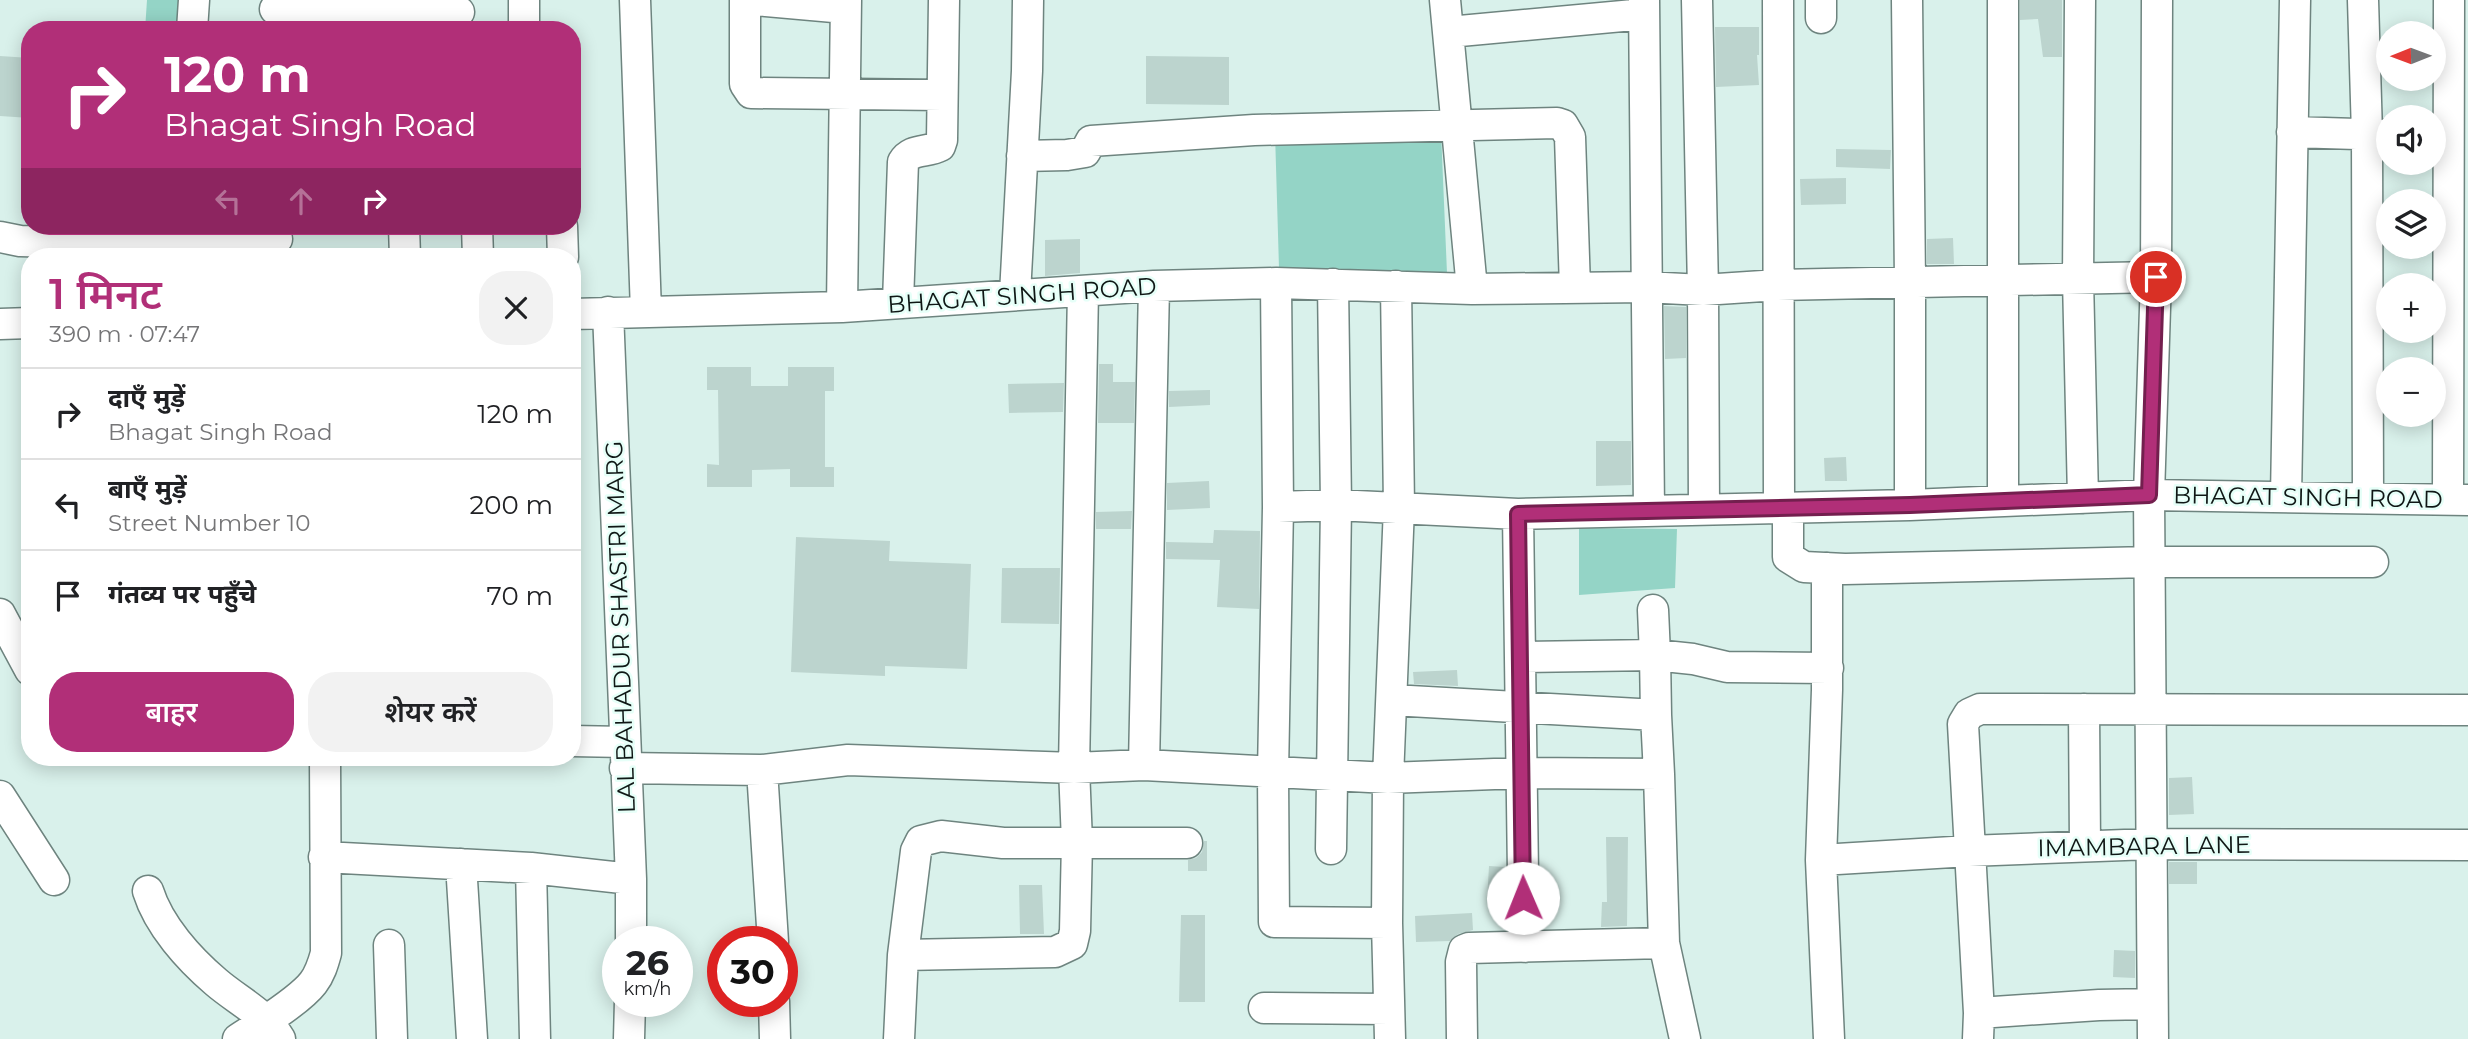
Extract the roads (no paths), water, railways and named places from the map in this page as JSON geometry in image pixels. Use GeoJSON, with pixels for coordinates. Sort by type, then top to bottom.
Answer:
{"type":"FeatureCollection","features":[{"type":"Feature","properties":{"kind":"street"},"geometry":{"type":"LineString","coordinates":[[193,21],[194,0]]}},
{"type":"Feature","properties":{"kind":"street"},"geometry":{"type":"LineString","coordinates":[[524,0],[524,21]]}},
{"type":"Feature","properties":{"kind":"street"},"geometry":{"type":"LineString","coordinates":[[635,0],[646,312]]}},
{"type":"Feature","properties":{"kind":"street"},"geometry":{"type":"LineString","coordinates":[[745,0],[745,84],[751,93],[942,94]]}},
{"type":"Feature","properties":{"kind":"street"},"geometry":{"type":"LineString","coordinates":[[755,0],[846,4],[842,307]]}},
{"type":"Feature","properties":{"kind":"street"},"geometry":{"type":"LineString","coordinates":[[898,302],[903,162],[907,155],[940,146],[944,0]]}},
{"type":"Feature","properties":{"kind":"street"},"geometry":{"type":"LineString","coordinates":[[1015,294],[1028,0]]}},
{"type":"Feature","properties":{"kind":"street"},"geometry":{"type":"LineString","coordinates":[[1445,0],[1472,289]]}},
{"type":"Feature","properties":{"kind":"street"},"geometry":{"type":"LineString","coordinates":[[1697,0],[1704,509]]}},
{"type":"Feature","properties":{"kind":"street"},"geometry":{"type":"LineString","coordinates":[[1777,0],[1778,285],[1784,508],[1788,557],[1804,566],[1827,568],[2150,562],[2373,562]]}},
{"type":"Feature","properties":{"kind":"street"},"geometry":{"type":"LineString","coordinates":[[1907,0],[1910,505]]}},
{"type":"Feature","properties":{"kind":"street"},"geometry":{"type":"LineString","coordinates":[[2003,0],[2003,501]]}},
{"type":"Feature","properties":{"kind":"street"},"geometry":{"type":"LineString","coordinates":[[2080,0],[2078,279],[2083,498]]}},
{"type":"Feature","properties":{"kind":"street"},"geometry":{"type":"LineString","coordinates":[[2153,1039],[2149,495],[2156,277],[2157,0]]}},
{"type":"Feature","properties":{"kind":"street"},"geometry":{"type":"LineString","coordinates":[[2286,497],[2295,0]]}},
{"type":"Feature","properties":{"kind":"street"},"geometry":{"type":"LineString","coordinates":[[2363,0],[2376,116]]}},
{"type":"Feature","properties":{"kind":"street"},"geometry":{"type":"LineString","coordinates":[[2449,0],[2458,499]]}},
{"type":"Feature","properties":{"kind":"street"},"geometry":{"type":"LineString","coordinates":[[1449,32],[1644,7],[1648,510]]}},
{"type":"Feature","properties":{"kind":"street"},"geometry":{"type":"LineString","coordinates":[[274,13],[460,14]]}},
{"type":"Feature","properties":{"kind":"street"},"geometry":{"type":"LineString","coordinates":[[1022,156],[1085,152],[1091,141],[1254,130],[1557,123],[1563,125],[1570,136],[1574,288]]}},
{"type":"Feature","properties":{"kind":"street"},"geometry":{"type":"LineString","coordinates":[[2292,132],[2376,134]]}},
{"type":"Feature","properties":{"kind":"street"},"geometry":{"type":"LineString","coordinates":[[2368,498],[2377,175]]}},
{"type":"Feature","properties":{"kind":"street"},"geometry":{"type":"LineString","coordinates":[[0,237],[20,241],[110,235]]}},
{"type":"Feature","properties":{"kind":"street"},"geometry":{"type":"LineString","coordinates":[[147,235],[277,241]]}},
{"type":"Feature","properties":{"kind":"street","name":"BHAGAT SINGH ROAD"},"geometry":{"type":"LineString","coordinates":[[581,314],[842,307],[1015,294],[1276,282],[1472,289],[1645,287],[1703,290],[1778,285],[2156,277]]}},
{"type":"Feature","properties":{"kind":"street"},"geometry":{"type":"LineString","coordinates":[[1276,282],[1278,507],[1273,773],[1274,922],[1387,923]]}},
{"type":"Feature","properties":{"kind":"street"},"geometry":{"type":"LineString","coordinates":[[1331,849],[1336,505],[1333,284]]}},
{"type":"Feature","properties":{"kind":"street"},"geometry":{"type":"LineString","coordinates":[[1144,765],[1154,286]]}},
{"type":"Feature","properties":{"kind":"street"},"geometry":{"type":"LineString","coordinates":[[1390,1039],[1387,923],[1388,778],[1399,507],[1396,286]]}},
{"type":"Feature","properties":{"kind":"street"},"geometry":{"type":"LineString","coordinates":[[903,955],[1055,952],[1072,944],[1075,931],[1077,842],[1074,768],[1083,291]]}},
{"type":"Feature","properties":{"kind":"street","name":"LAL BAHADUR SHASTRI MARG"},"geometry":{"type":"LineString","coordinates":[[608,312],[631,926]]}},
{"type":"Feature","properties":{"kind":"street"},"geometry":{"type":"LineString","coordinates":[[0,324],[21,323]]}},
{"type":"Feature","properties":{"kind":"street","name":"BHAGAT SINGH ROAD"},"geometry":{"type":"LineString","coordinates":[[1278,507],[1336,505],[1518,514],[1910,505],[2149,495],[2458,499]]}},
{"type":"Feature","properties":{"kind":"street"},"geometry":{"type":"LineString","coordinates":[[1518,514],[1524,947]]}},
{"type":"Feature","properties":{"kind":"street"},"geometry":{"type":"LineString","coordinates":[[1827,568],[1828,668],[1821,860],[1829,1039]]}},
{"type":"Feature","properties":{"kind":"street"},"geometry":{"type":"LineString","coordinates":[[1653,610],[1664,943],[1685,1039]]}},
{"type":"Feature","properties":{"kind":"street"},"geometry":{"type":"LineString","coordinates":[[1,616],[21,653]]}},
{"type":"Feature","properties":{"kind":"street"},"geometry":{"type":"LineString","coordinates":[[1520,657],[1655,654],[1727,667],[1828,668]]}},
{"type":"Feature","properties":{"kind":"street"},"geometry":{"type":"LineString","coordinates":[[1392,700],[1656,715]]}},
{"type":"Feature","properties":{"kind":"street"},"geometry":{"type":"LineString","coordinates":[[2152,1004],[2099,1005],[1978,1026],[1963,724],[1966,717],[1980,709],[2468,710]]}},
{"type":"Feature","properties":{"kind":"street"},"geometry":{"type":"LineString","coordinates":[[2084,709],[2085,846]]}},
{"type":"Feature","properties":{"kind":"street"},"geometry":{"type":"LineString","coordinates":[[581,743],[625,755],[762,770],[848,761],[1074,768],[1144,765],[1388,778],[1521,773],[1659,775]]}},
{"type":"Feature","properties":{"kind":"street"},"geometry":{"type":"LineString","coordinates":[[238,1039],[274,1030],[312,985],[321,969],[326,953],[325,766]]}},
{"type":"Feature","properties":{"kind":"street"},"geometry":{"type":"LineString","coordinates":[[762,770],[772,926]]}},
{"type":"Feature","properties":{"kind":"street"},"geometry":{"type":"LineString","coordinates":[[0,796],[54,880]]}},
{"type":"Feature","properties":{"kind":"street"},"geometry":{"type":"LineString","coordinates":[[898,1039],[903,955],[916,851],[921,841],[941,836],[1003,844],[1187,843]]}},
{"type":"Feature","properties":{"kind":"street","name":"IMAMBARA LANE"},"geometry":{"type":"LineString","coordinates":[[1821,860],[2151,844],[2468,845]]}},
{"type":"Feature","properties":{"kind":"street"},"geometry":{"type":"LineString","coordinates":[[324,857],[531,868],[631,879]]}},
{"type":"Feature","properties":{"kind":"street"},"geometry":{"type":"LineString","coordinates":[[461,864],[472,1039]]}},
{"type":"Feature","properties":{"kind":"street"},"geometry":{"type":"LineString","coordinates":[[531,868],[535,1039]]}},
{"type":"Feature","properties":{"kind":"street"},"geometry":{"type":"LineString","coordinates":[[148,891],[152,905],[187,954],[274,1030]]}},
{"type":"Feature","properties":{"kind":"street"},"geometry":{"type":"LineString","coordinates":[[1462,1039],[1461,962],[1464,950],[1664,943]]}},
{"type":"Feature","properties":{"kind":"street"},"geometry":{"type":"LineString","coordinates":[[389,945],[392,1039]]}},
{"type":"Feature","properties":{"kind":"street"},"geometry":{"type":"LineString","coordinates":[[1264,1008],[1389,1009]]}},
{"type":"Feature","properties":{"kind":"street"},"geometry":{"type":"LineString","coordinates":[[629,1039],[630,1017]]}},
{"type":"Feature","properties":{"kind":"street"},"geometry":{"type":"LineString","coordinates":[[774,1017],[775,1039]]}}]}
